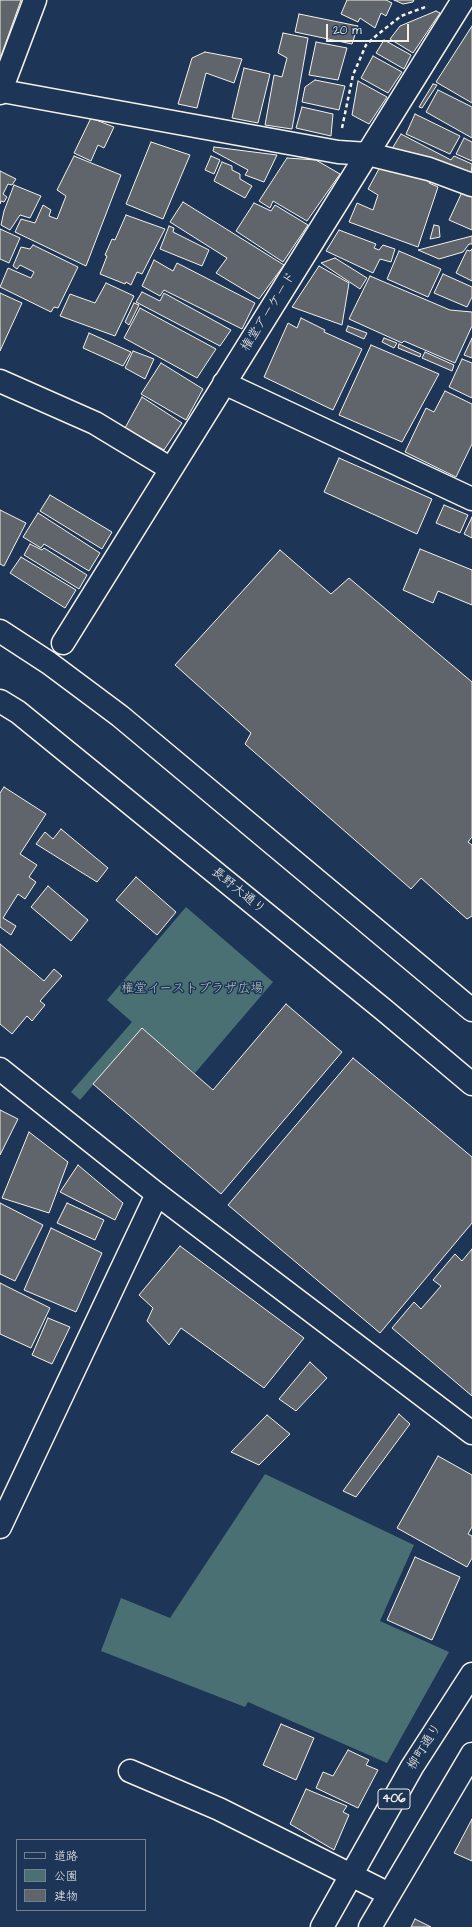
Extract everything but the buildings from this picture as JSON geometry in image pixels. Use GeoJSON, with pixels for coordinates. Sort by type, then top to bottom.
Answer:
{"type":"FeatureCollection","features":[{"type":"Feature","properties":{"kind":"main road"},"geometry":{"type":"LineString","coordinates":[[35,0],[2,85],[338,152],[368,154],[429,169],[472,185]]}},
{"type":"Feature","properties":{"kind":"main road","name":"権堂アーケード"},"geometry":{"type":"LineString","coordinates":[[63,643],[75,625],[166,466],[224,383],[463,0]]}},
{"type":"Feature","properties":{"kind":"main road"},"geometry":{"type":"LineString","coordinates":[[0,381],[95,423],[166,466]]}},
{"type":"Feature","properties":{"kind":"main road"},"geometry":{"type":"LineString","coordinates":[[224,383],[472,499]]}},
{"type":"Feature","properties":{"kind":"main road"},"geometry":{"type":"LineString","coordinates":[[0,631],[49,663],[120,716],[469,1002]]}},
{"type":"Feature","properties":{"kind":"main road","name":"長野大通り"},"geometry":{"type":"LineString","coordinates":[[0,701],[31,722],[378,1005],[472,1084]]}},
{"type":"Feature","properties":{"kind":"main road"},"geometry":{"type":"LineString","coordinates":[[0,1069],[157,1194],[472,1433]]}},
{"type":"Feature","properties":{"kind":"main road"},"geometry":{"type":"LineString","coordinates":[[0,1527],[157,1194]]}},
{"type":"Feature","properties":{"kind":"main road","name":"柳町通り"},"geometry":{"type":"LineString","coordinates":[[322,1927],[412,1767],[472,1674]]}},
{"type":"Feature","properties":{"kind":"main road"},"geometry":{"type":"LineString","coordinates":[[370,1927],[472,1754]]}},
{"type":"Feature","properties":{"kind":"main road"},"geometry":{"type":"LineString","coordinates":[[130,1771],[219,1809],[352,1874],[389,1894]]}},
{"type":"Feature","properties":{"kind":"path"},"geometry":{"type":"LineString","coordinates":[[338,152],[352,75],[366,46],[401,16],[430,5]]}},
{"type":"Feature","properties":{"kind":"green space","name":"権堂イーストプラザ広場"},"geometry":{"type":"Polygon","coordinates":[[[186,907],[273,982],[195,1073],[142,1028],[80,1100],[71,1092],[132,1022],[107,1000],[186,907]]]}},
{"type":"Feature","properties":{"kind":"green space"},"geometry":{"type":"Polygon","coordinates":[[[265,1474],[414,1545],[380,1621],[449,1652],[387,1763],[248,1702],[245,1707],[101,1651],[121,1598],[170,1618],[265,1474]]]}}]}
